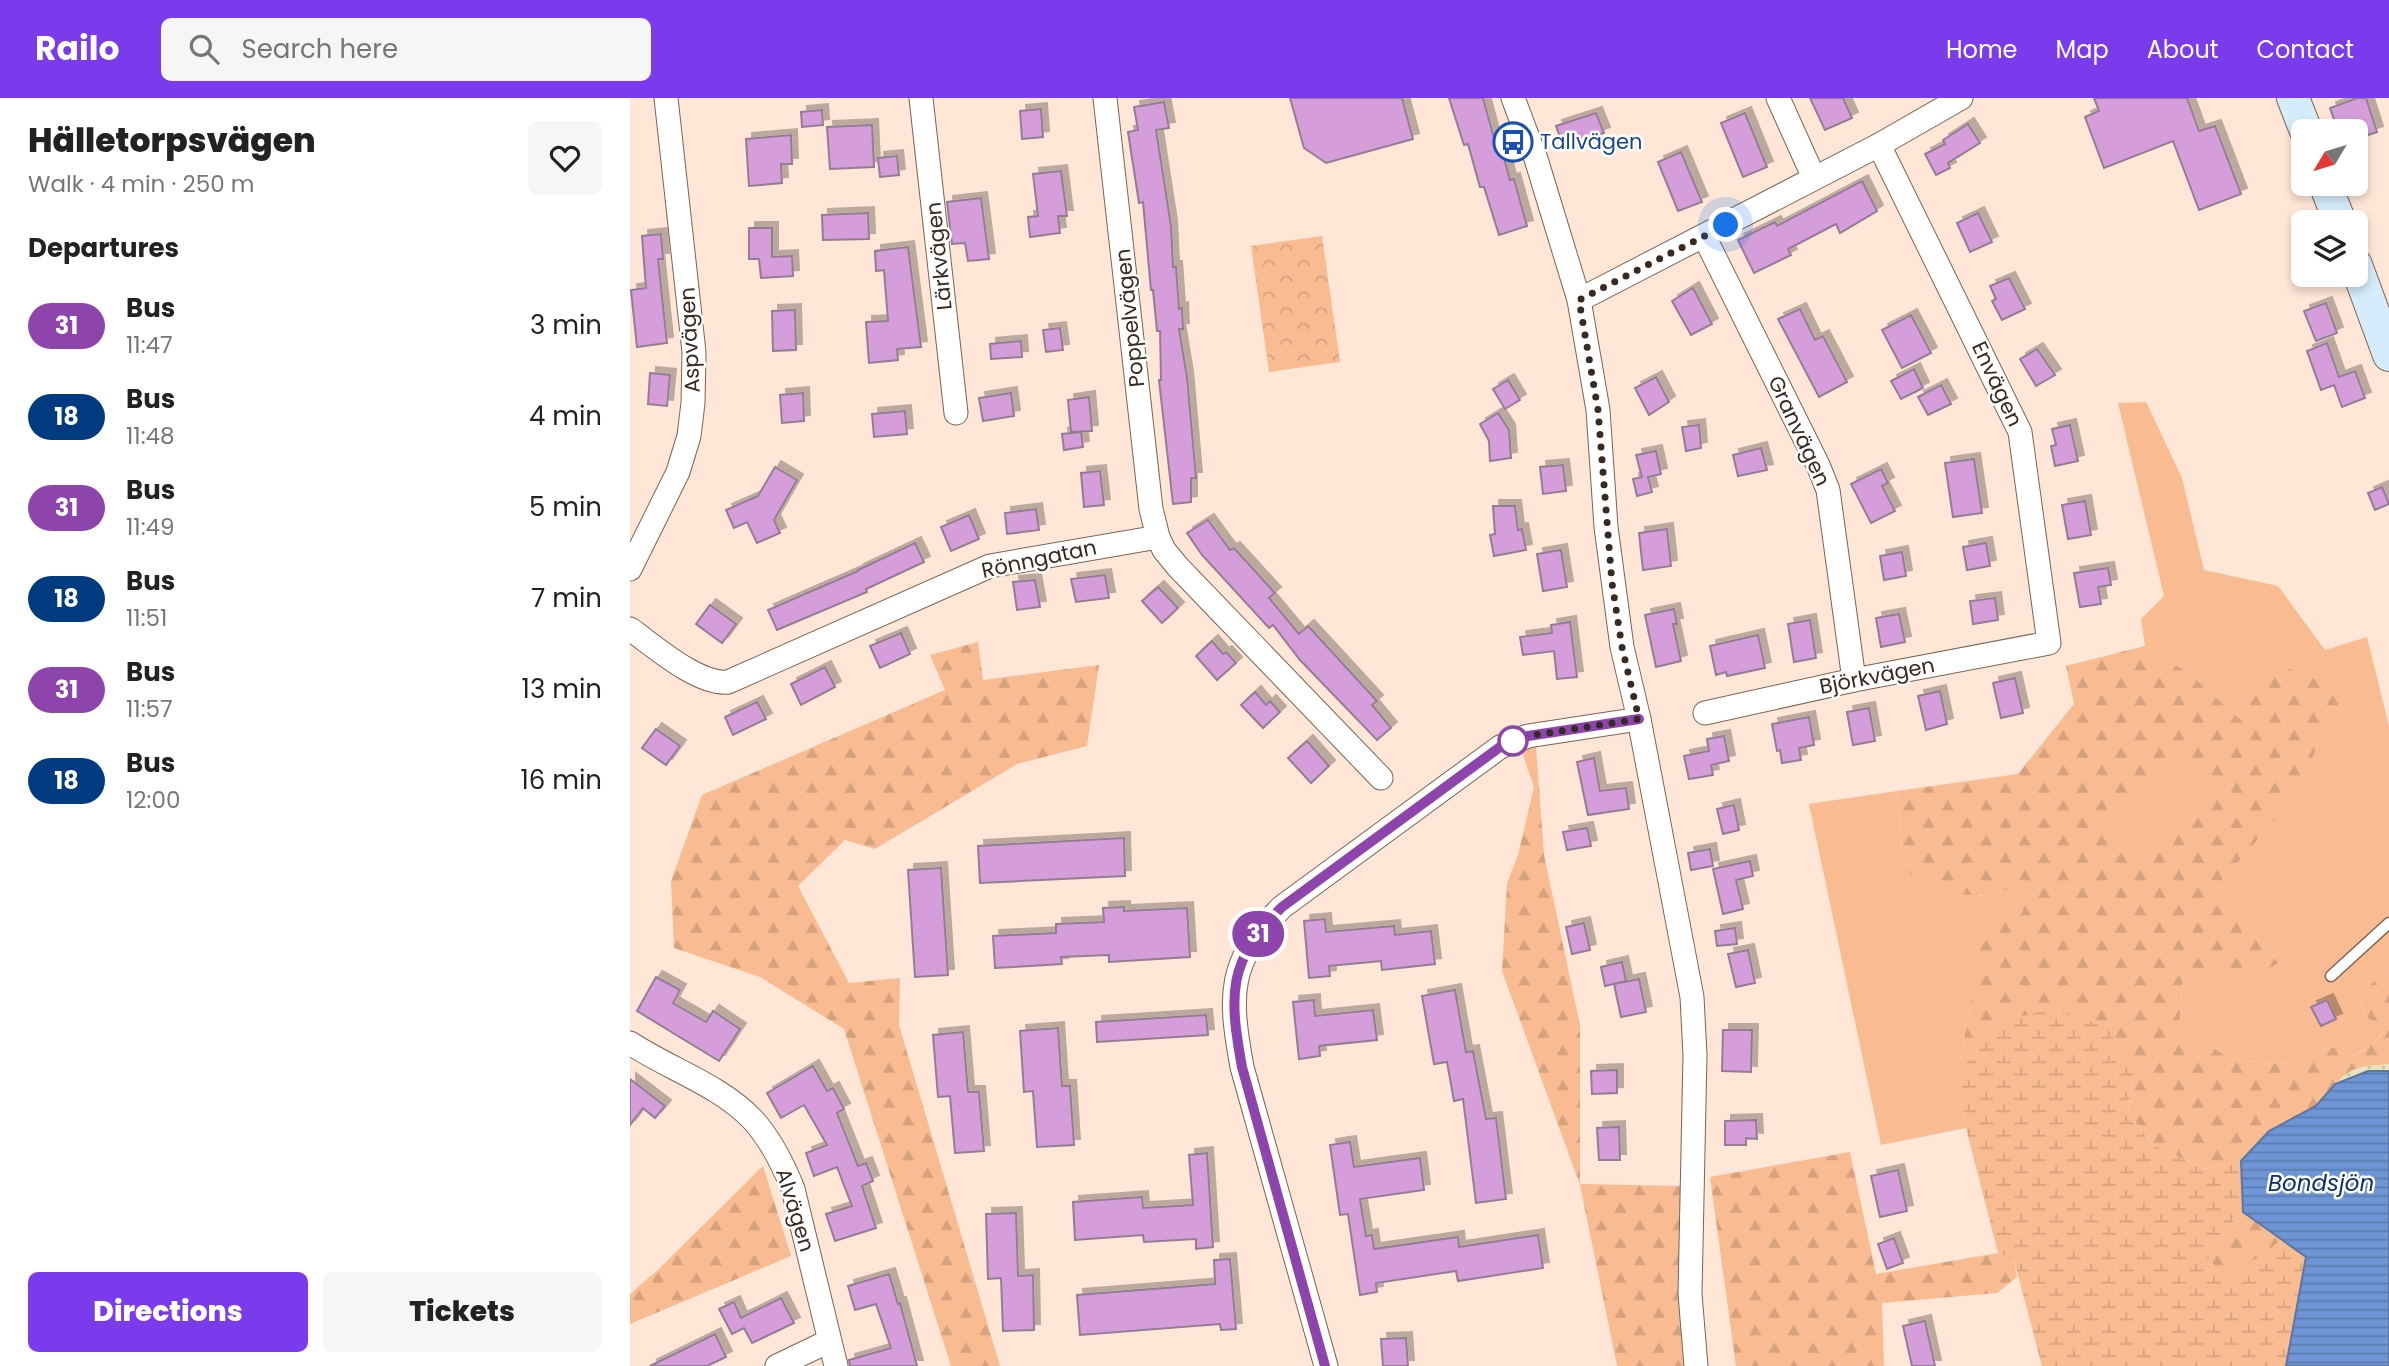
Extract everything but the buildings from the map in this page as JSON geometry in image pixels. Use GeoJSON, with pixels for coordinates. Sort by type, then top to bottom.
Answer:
{"type":"FeatureCollection","features":[{"type":"Feature","properties":{"kind":"main road"},"geometry":{"type":"LineString","coordinates":[[2293,98],[2301,119]]}},
{"type":"Feature","properties":{"kind":"main road"},"geometry":{"type":"LineString","coordinates":[[2364,287],[2389,355]]}},
{"type":"Feature","properties":{"kind":"street","name":"Aspvägen"},"geometry":{"type":"LineString","coordinates":[[630,569],[678,472],[689,436],[694,403],[694,352],[666,98]]}},
{"type":"Feature","properties":{"kind":"street","name":"Lärkvägen"},"geometry":{"type":"LineString","coordinates":[[921,98],[956,413]]}},
{"type":"Feature","properties":{"kind":"street","name":"Poppelvägen"},"geometry":{"type":"LineString","coordinates":[[1105,98],[1152,516],[1158,537]]}},
{"type":"Feature","properties":{"kind":"street"},"geometry":{"type":"LineString","coordinates":[[1513,98],[1536,159],[1579,300],[1598,410],[1612,583],[1622,647],[1639,719],[1692,997],[1695,1055],[1690,1293],[1696,1366]]}},
{"type":"Feature","properties":{"kind":"street"},"geometry":{"type":"LineString","coordinates":[[1778,98],[1814,178]]}},
{"type":"Feature","properties":{"kind":"street"},"geometry":{"type":"LineString","coordinates":[[1579,300],[1879,145],[1961,98]]}},
{"type":"Feature","properties":{"kind":"street","name":"Envägen"},"geometry":{"type":"LineString","coordinates":[[1879,145],[2020,432],[2049,643]]}},
{"type":"Feature","properties":{"kind":"street","name":"Granvägen"},"geometry":{"type":"LineString","coordinates":[[1704,236],[1828,490],[1830,522],[1854,680]]}},
{"type":"Feature","properties":{"kind":"street","name":"Rönngatan"},"geometry":{"type":"LineString","coordinates":[[630,629],[692,671],[718,683],[728,681],[990,566],[1158,537]]}},
{"type":"Feature","properties":{"kind":"street"},"geometry":{"type":"LineString","coordinates":[[1158,537],[1164,550],[1178,567],[1381,778]]}},
{"type":"Feature","properties":{"kind":"street","name":"Björkvägen"},"geometry":{"type":"LineString","coordinates":[[1705,713],[1854,680],[2049,643]]}},
{"type":"Feature","properties":{"kind":"street"},"geometry":{"type":"LineString","coordinates":[[1325,1366],[1242,1067],[1235,1027],[1234,998],[1239,970],[1248,946],[1282,907],[1500,747],[1528,736],[1639,719]]}},
{"type":"Feature","properties":{"kind":"street","name":"Alvägen"},"geometry":{"type":"LineString","coordinates":[[631,1046],[731,1101],[768,1139],[783,1164],[793,1189],[836,1366]]}},
{"type":"Feature","properties":{"kind":"street"},"geometry":{"type":"LineString","coordinates":[[777,1366],[829,1341]]}},
{"type":"Feature","properties":{"kind":"lane"},"geometry":{"type":"LineString","coordinates":[[2331,976],[2389,923]]}},
{"type":"Feature","properties":{"kind":"green space"},"geometry":{"type":"Polygon","coordinates":[[[1322,236],[1340,362],[1269,372],[1251,246],[1322,236]]]}},
{"type":"Feature","properties":{"kind":"green space"},"geometry":{"type":"Polygon","coordinates":[[[2146,402],[2182,478],[2204,570],[2278,586],[2325,650],[2367,637],[2389,726],[2389,970],[2361,992],[2362,1011],[2381,1034],[2374,1043],[2352,1056],[2339,1045],[2288,1064],[2234,1060],[2179,1030],[2183,976],[2254,976],[2279,963],[2235,916],[2220,883],[2299,792],[2320,740],[2344,696],[2239,720],[2190,674],[2145,646],[2141,619],[2164,596],[2118,403],[2146,402]]]}},
{"type":"Feature","properties":{"kind":"green space"},"geometry":{"type":"Polygon","coordinates":[[[978,642],[983,680],[1099,665],[1087,746],[1017,764],[875,849],[845,840],[798,886],[849,983],[900,978],[899,1025],[1000,1366],[951,1366],[844,1029],[760,977],[674,948],[671,881],[702,795],[945,690],[930,655],[978,642]]]}},
{"type":"Feature","properties":{"kind":"green space"},"geometry":{"type":"Polygon","coordinates":[[[2145,646],[2190,674],[2239,719],[2278,665],[2326,682],[2344,696],[2320,740],[2299,792],[2220,883],[2235,916],[2279,963],[2255,976],[2183,976],[2179,1029],[2234,1060],[2288,1064],[2339,1045],[2353,1056],[2374,1043],[2381,1035],[2362,1010],[2361,992],[2389,970],[2389,1071],[2368,1071],[2335,1084],[2316,1106],[2269,1131],[2241,1161],[2205,1169],[2153,1145],[2128,1113],[2133,1072],[1990,1034],[1957,1075],[1971,1002],[1985,974],[1976,946],[1993,921],[2021,914],[2030,895],[2008,889],[1987,894],[1959,894],[1910,874],[1902,847],[1897,791],[2018,774],[2074,704],[2066,666],[2145,646]],[[2174,751],[2097,823],[2134,863],[2212,791],[2174,751]]]}},
{"type":"Feature","properties":{"kind":"green space"},"geometry":{"type":"Polygon","coordinates":[[[1520,746],[1536,747],[1544,855],[1580,1025],[1580,1184],[1682,1186],[1686,1366],[1617,1366],[1580,1185],[1502,971],[1507,884],[1518,855],[1534,787],[1520,746]]]}},
{"type":"Feature","properties":{"kind":"green space"},"geometry":{"type":"Polygon","coordinates":[[[2174,750],[2212,791],[2134,863],[2096,823],[2174,750]]]}},
{"type":"Feature","properties":{"kind":"green space"},"geometry":{"type":"Polygon","coordinates":[[[1897,791],[1902,847],[1980,896],[2013,887],[2031,895],[2021,914],[1993,921],[1976,946],[1986,974],[1971,1002],[1957,1075],[1966,1128],[1881,1145],[1809,804],[1897,791]]]}},
{"type":"Feature","properties":{"kind":"green space"},"geometry":{"type":"Polygon","coordinates":[[[2056,1009],[2107,1027],[2133,1072],[2128,1113],[2153,1145],[2204,1169],[2241,1161],[2243,1212],[2220,1235],[2209,1259],[2227,1279],[2282,1240],[2306,1257],[2286,1366],[2042,1366],[2014,1260],[1998,1253],[1966,1128],[1957,1075],[1990,1034],[2016,1017],[2056,1009]]]}},
{"type":"Feature","properties":{"kind":"green space"},"geometry":{"type":"Polygon","coordinates":[[[1850,1152],[1876,1274],[1998,1253],[2014,1260],[2017,1277],[1997,1293],[1882,1303],[1884,1366],[1736,1366],[1710,1177],[1850,1152]]]}},
{"type":"Feature","properties":{"kind":"green space"},"geometry":{"type":"Polygon","coordinates":[[[763,1166],[791,1256],[630,1324],[630,1294],[763,1166]]]}},
{"type":"Feature","properties":{"kind":"green space"},"geometry":{"type":"Polygon","coordinates":[[[2243,1212],[2282,1240],[2227,1280],[2209,1259],[2220,1235],[2243,1212]]]}},
{"type":"Feature","properties":{"kind":"sand"},"geometry":{"type":"Polygon","coordinates":[[[2389,1064],[2389,1071],[2368,1071],[2335,1084],[2354,1070],[2389,1064]]]}},
{"type":"Feature","properties":{"kind":"water","name":"Bondsjön"},"geometry":{"type":"Polygon","coordinates":[[[2368,1071],[2389,1071],[2389,1366],[2286,1366],[2306,1257],[2243,1212],[2241,1161],[2269,1131],[2316,1106],[2335,1084],[2368,1071]]]}},
{"type":"Feature","properties":{"kind":"bus line","name":"31"},"geometry":{"type":"LineString","coordinates":[[1325,1366],[1242,1067],[1235,1027],[1234,998],[1239,970],[1248,946],[1282,907],[1500,747],[1528,736],[1639,719]]}},
{"type":"Feature","properties":{"kind":"place","name":"Tallvägen"},"geometry":{"type":"Point","coordinates":[1513,142]}},
{"type":"Feature","properties":{"kind":"route"},"geometry":{"type":"LineString","coordinates":[[1513,741],[1528,736],[1639,719],[1622,647],[1612,583],[1598,410],[1579,300],[1726,225]]}}]}
